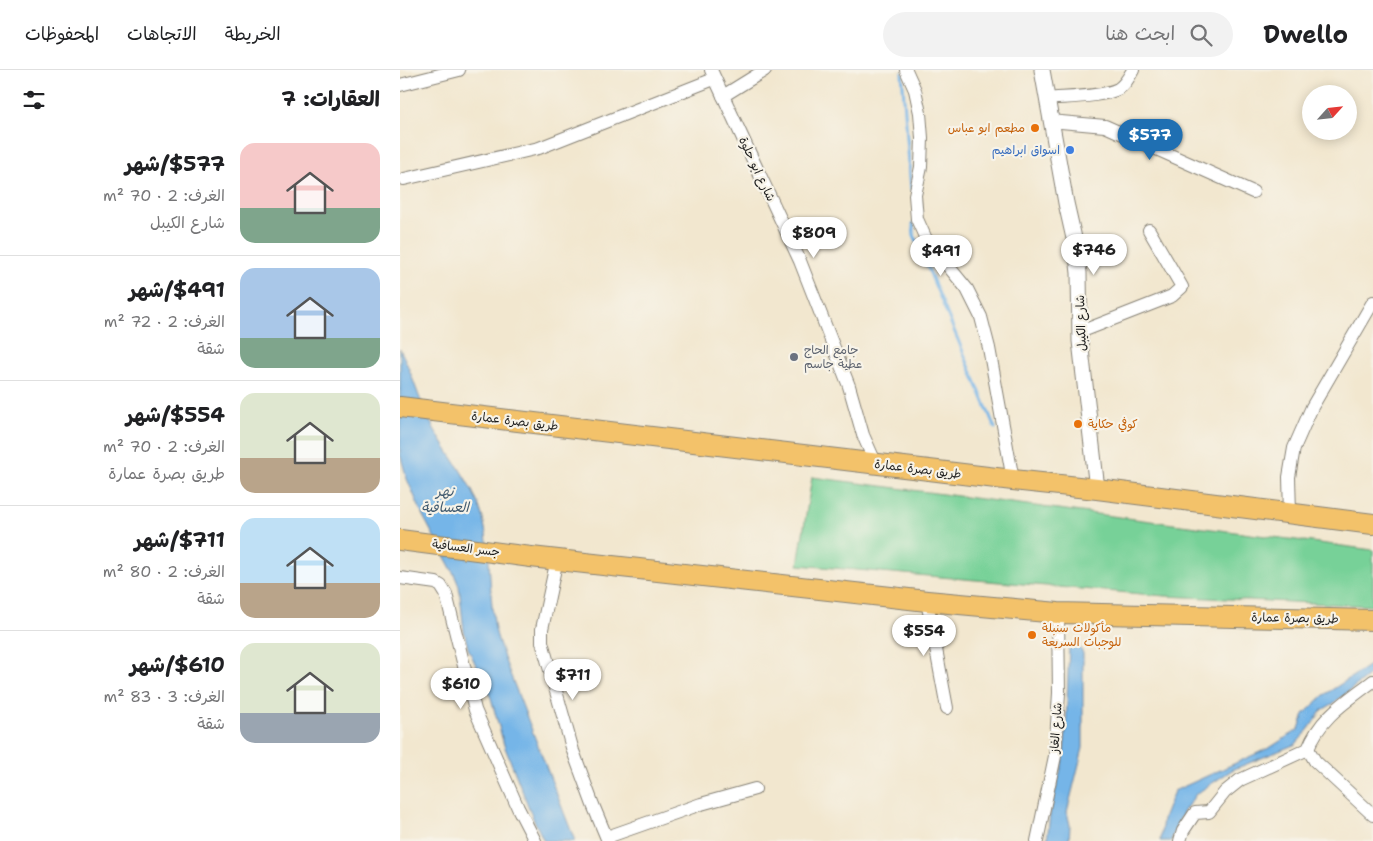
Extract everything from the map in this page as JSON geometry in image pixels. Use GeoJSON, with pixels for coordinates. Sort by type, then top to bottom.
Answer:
{"type":"FeatureCollection","features":[{"type":"Feature","properties":{"kind":"highway","name":"طريق بصرة عمارة"},"geometry":{"type":"LineString","coordinates":[[400,407],[1097,489],[1373,524]]}},
{"type":"Feature","properties":{"kind":"highway","name":"جسر العسافية"},"geometry":{"type":"LineString","coordinates":[[400,540],[531,557]]}},
{"type":"Feature","properties":{"kind":"highway","name":"طريق بصرة عمارة"},"geometry":{"type":"LineString","coordinates":[[531,557],[927,601],[1058,613],[1373,620]]}},
{"type":"Feature","properties":{"kind":"street"},"geometry":{"type":"LineString","coordinates":[[400,85],[458,70]]}},
{"type":"Feature","properties":{"kind":"street"},"geometry":{"type":"LineString","coordinates":[[723,96],[765,70]]}},
{"type":"Feature","properties":{"kind":"street"},"geometry":{"type":"LineString","coordinates":[[906,70],[915,90],[920,113],[922,138],[920,167],[915,195],[917,219],[926,238],[967,289],[980,317],[989,348],[1013,480]]}},
{"type":"Feature","properties":{"kind":"street","name":"شارع الكيبل"},"geometry":{"type":"LineString","coordinates":[[1042,70],[1050,121],[1076,247],[1079,273],[1080,332],[1097,489]]}},
{"type":"Feature","properties":{"kind":"street"},"geometry":{"type":"LineString","coordinates":[[1046,99],[1103,94],[1119,88],[1127,81],[1133,70]]}},
{"type":"Feature","properties":{"kind":"street"},"geometry":{"type":"LineString","coordinates":[[404,179],[539,148],[713,74]]}},
{"type":"Feature","properties":{"kind":"street","name":"شارع ابو حلوة"},"geometry":{"type":"LineString","coordinates":[[713,74],[800,261],[849,386],[863,435],[876,464]]}},
{"type":"Feature","properties":{"kind":"street"},"geometry":{"type":"LineString","coordinates":[[1050,121],[1105,126],[1253,192]]}},
{"type":"Feature","properties":{"kind":"street"},"geometry":{"type":"LineString","coordinates":[[1080,332],[1172,296],[1182,287],[1149,230]]}},
{"type":"Feature","properties":{"kind":"street"},"geometry":{"type":"LineString","coordinates":[[1290,514],[1290,477],[1294,448],[1312,407],[1373,302]]}},
{"type":"Feature","properties":{"kind":"street"},"geometry":{"type":"LineString","coordinates":[[557,559],[542,629],[542,642],[573,751],[608,839],[701,804],[755,789]]}},
{"type":"Feature","properties":{"kind":"street"},"geometry":{"type":"LineString","coordinates":[[400,578],[436,582],[446,594],[475,710],[518,808],[535,841]]}},
{"type":"Feature","properties":{"kind":"street"},"geometry":{"type":"LineString","coordinates":[[927,601],[948,708]]}},
{"type":"Feature","properties":{"kind":"street","name":"شارع الغاز"},"geometry":{"type":"LineString","coordinates":[[1037,841],[1055,756],[1059,693],[1058,613]]}},
{"type":"Feature","properties":{"kind":"street"},"geometry":{"type":"LineString","coordinates":[[1180,841],[1183,831],[1195,813],[1209,812],[1225,792],[1240,780],[1308,749],[1314,734],[1331,713],[1373,681]]}},
{"type":"Feature","properties":{"kind":"street"},"geometry":{"type":"LineString","coordinates":[[1308,749],[1315,761],[1373,815]]}},
{"type":"Feature","properties":{"kind":"green space"},"geometry":{"type":"Polygon","coordinates":[[[812,477],[1373,550],[1373,606],[1165,596],[798,565],[812,477]]]}},
{"type":"Feature","properties":{"kind":"water","name":"نهر العسافية"},"geometry":{"type":"Polygon","coordinates":[[[400,349],[426,414],[468,483],[480,509],[486,535],[492,610],[497,636],[575,841],[544,841],[533,818],[504,745],[491,698],[468,648],[464,631],[459,586],[423,516],[407,479],[400,454],[400,349]]]}},
{"type":"Feature","properties":{"kind":"water"},"geometry":{"type":"Polygon","coordinates":[[[1077,644],[1083,653],[1083,748],[1067,812],[1070,825],[1069,841],[1047,841],[1050,814],[1063,760],[1069,645],[1077,644]]]}},
{"type":"Feature","properties":{"kind":"water"},"geometry":{"type":"Polygon","coordinates":[[[1373,663],[1373,672],[1334,703],[1322,710],[1296,744],[1232,770],[1196,794],[1184,811],[1171,841],[1160,841],[1163,819],[1174,791],[1271,747],[1299,729],[1304,714],[1324,695],[1373,663]]]}},
{"type":"Feature","properties":{"kind":"waterway"},"geometry":{"type":"LineString","coordinates":[[902,73],[911,189]]}},
{"type":"Feature","properties":{"kind":"waterway"},"geometry":{"type":"LineString","coordinates":[[913,223],[914,235],[995,428]]}},
{"type":"Feature","properties":{"kind":"place","name":"مطعم ابو عباس"},"geometry":{"type":"Point","coordinates":[1035,128]}},
{"type":"Feature","properties":{"kind":"place","name":"اسواق ابراهيم"},"geometry":{"type":"Point","coordinates":[1070,150]}},
{"type":"Feature","properties":{"kind":"place","name":"جامع الحاج عطية جاسم"},"geometry":{"type":"Point","coordinates":[794,357]}},
{"type":"Feature","properties":{"kind":"place","name":"كوفي حكاية"},"geometry":{"type":"Point","coordinates":[1078,424]}},
{"type":"Feature","properties":{"kind":"place","name":"مأكولات سنبلة للوجبات السريعة"},"geometry":{"type":"Point","coordinates":[1032,635]}}]}
